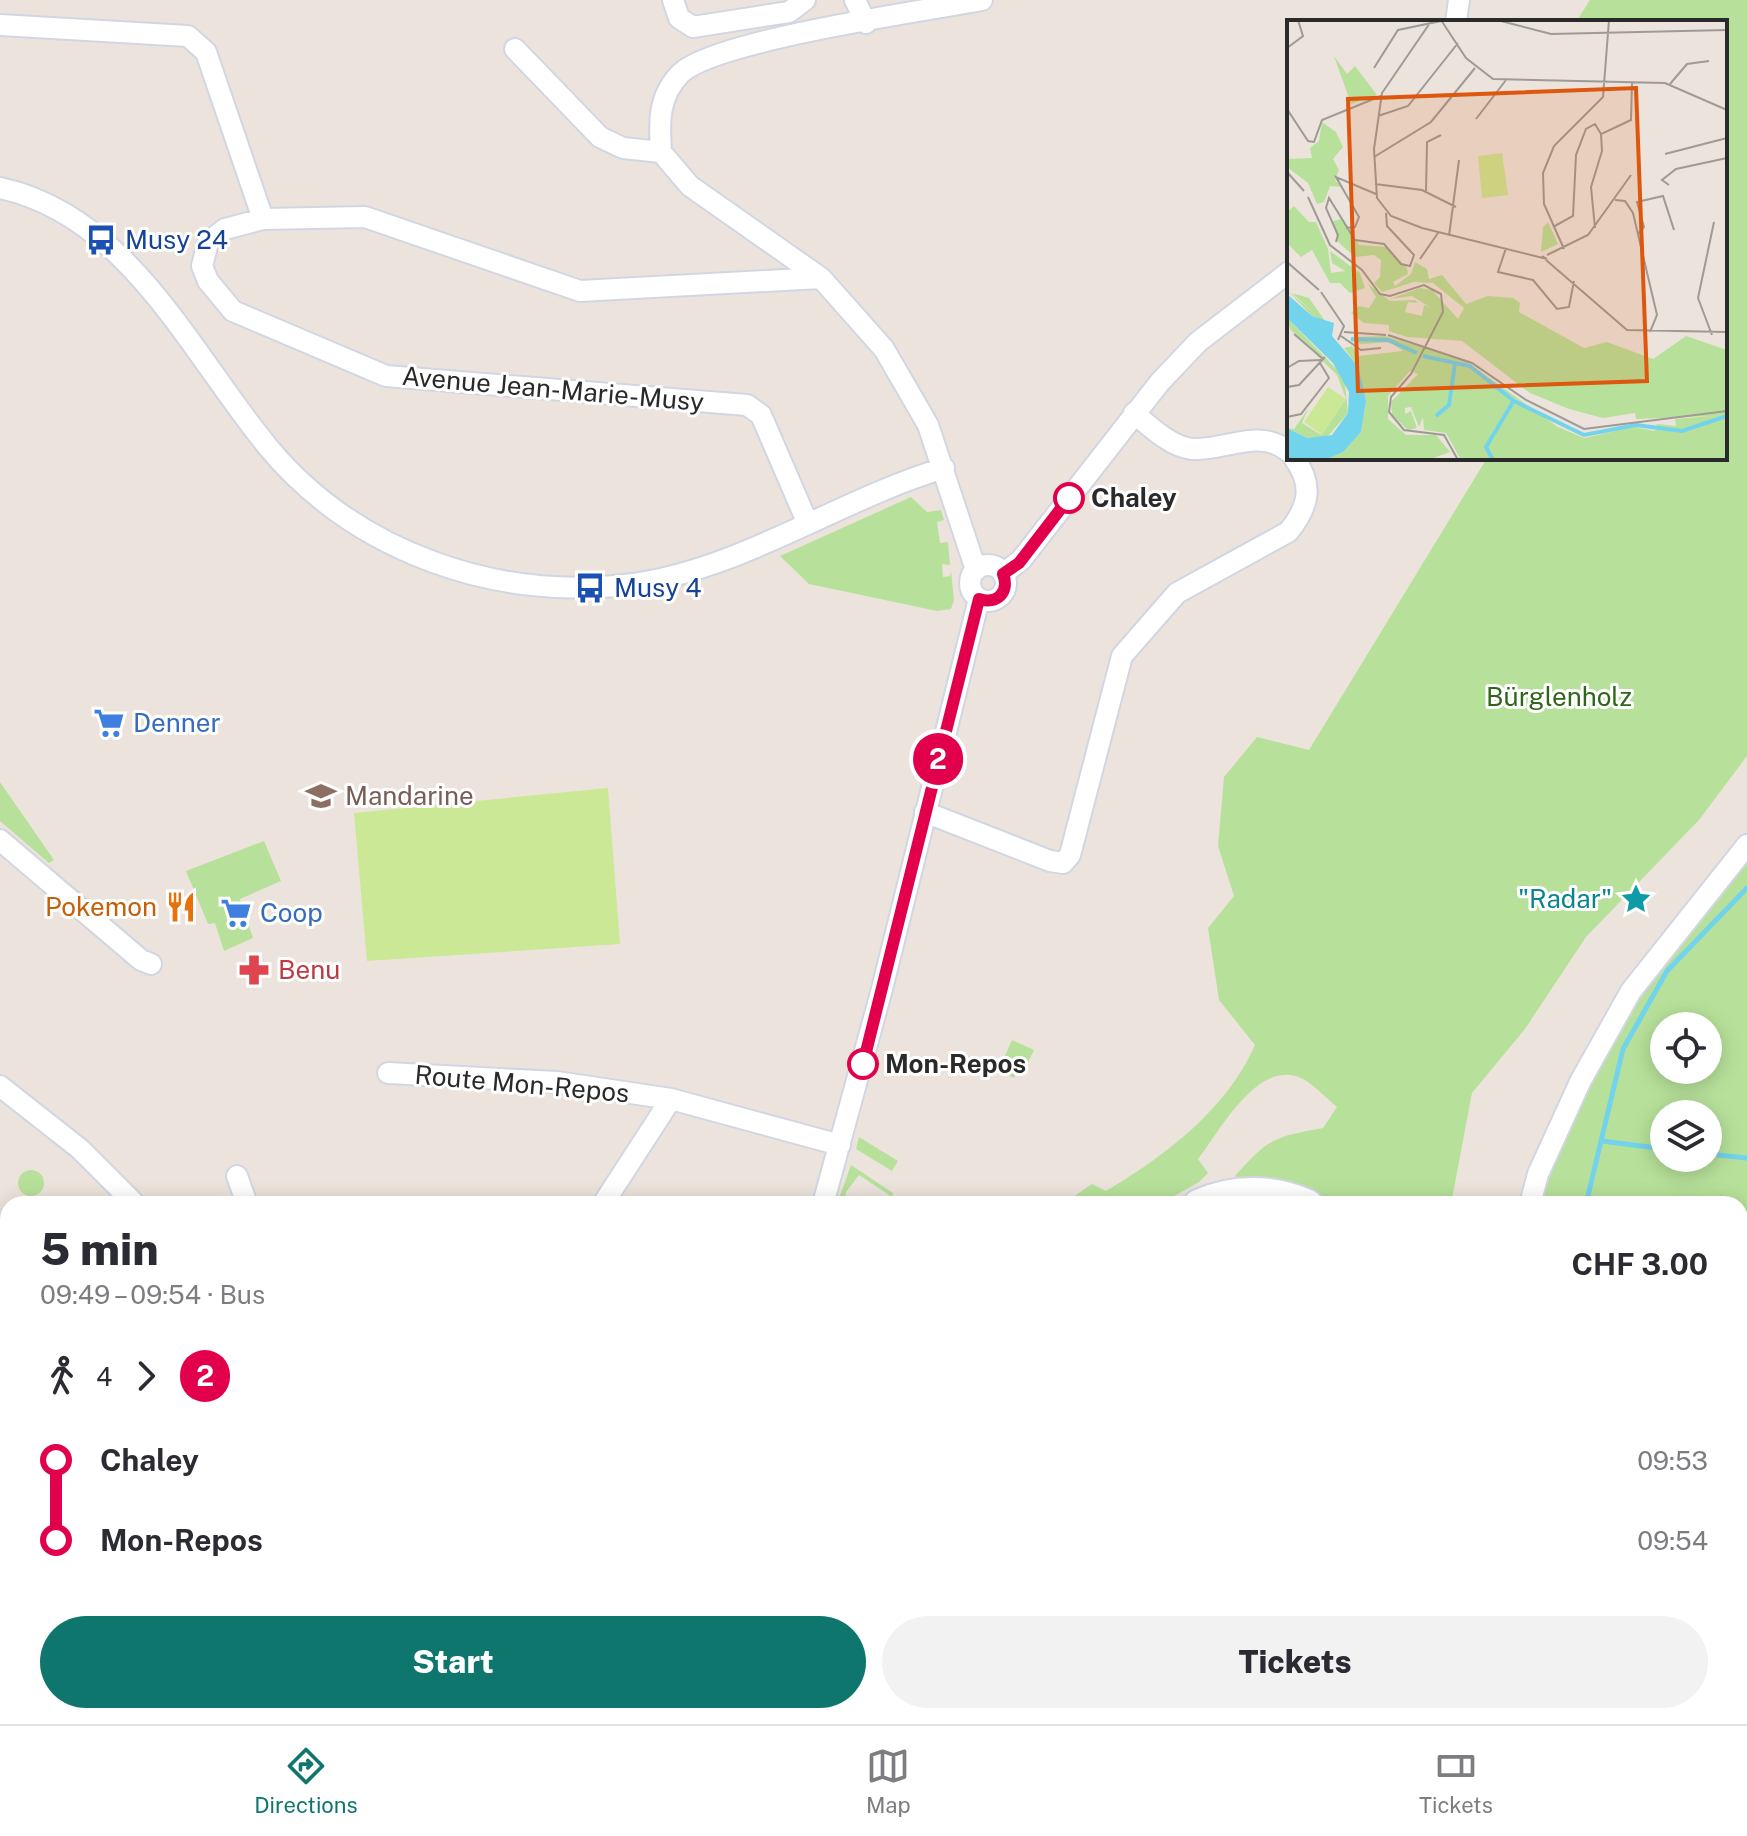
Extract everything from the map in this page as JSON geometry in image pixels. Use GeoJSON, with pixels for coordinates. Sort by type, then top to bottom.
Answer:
{"type":"FeatureCollection","features":[{"type":"Feature","properties":{"kind":"main road"},"geometry":{"type":"LineString","coordinates":[[1228,1196],[1263,1192],[1278,1196]]}},
{"type":"Feature","properties":{"kind":"street"},"geometry":{"type":"LineString","coordinates":[[673,0],[679,18],[693,27],[789,12],[805,0]]}},
{"type":"Feature","properties":{"kind":"street"},"geometry":{"type":"LineString","coordinates":[[855,0],[866,23]]}},
{"type":"Feature","properties":{"kind":"street"},"geometry":{"type":"LineString","coordinates":[[976,570],[991,565],[1003,574],[1006,585],[1001,596],[990,601],[979,599],[970,585],[976,570],[944,468],[922,410],[898,368],[862,321],[821,278],[690,186],[661,152],[659,121],[662,103],[682,72],[701,61],[743,47],[982,0]]}},
{"type":"Feature","properties":{"kind":"street"},"geometry":{"type":"LineString","coordinates":[[1456,20],[1459,0]]}},
{"type":"Feature","properties":{"kind":"street"},"geometry":{"type":"LineString","coordinates":[[0,25],[188,36],[206,52],[263,219]]}},
{"type":"Feature","properties":{"kind":"street"},"geometry":{"type":"LineString","coordinates":[[515,49],[600,137],[623,148],[661,152]]}},
{"type":"Feature","properties":{"kind":"street"},"geometry":{"type":"LineString","coordinates":[[0,188],[42,200],[101,240],[168,313],[285,465],[336,509],[413,555],[511,584],[599,588],[669,577],[732,557],[944,468]]}},
{"type":"Feature","properties":{"kind":"street","name":"Avenue Jean-Marie-Musy"},"geometry":{"type":"LineString","coordinates":[[808,524],[761,415],[747,405],[386,376],[233,311],[208,281],[203,255],[208,242],[225,229],[263,219],[365,217],[580,291],[821,278]]}},
{"type":"Feature","properties":{"kind":"street"},"geometry":{"type":"LineString","coordinates":[[1003,574],[1019,563],[1134,413],[1198,342],[1287,274]]}},
{"type":"Feature","properties":{"kind":"street"},"geometry":{"type":"LineString","coordinates":[[1134,413],[1161,435],[1191,449],[1267,441],[1287,451]]}},
{"type":"Feature","properties":{"kind":"street"},"geometry":{"type":"LineString","coordinates":[[925,812],[1050,861],[1063,863],[1070,855],[1122,656],[1150,619],[1177,593],[1288,532],[1307,503],[1308,484],[1295,460]]}},
{"type":"Feature","properties":{"kind":"street"},"geometry":{"type":"LineString","coordinates":[[825,1196],[979,599]]}},
{"type":"Feature","properties":{"kind":"street"},"geometry":{"type":"LineString","coordinates":[[0,840],[141,960],[151,964]]}},
{"type":"Feature","properties":{"kind":"street"},"geometry":{"type":"LineString","coordinates":[[1532,1196],[1538,1174],[1581,1080],[1631,991],[1747,845]]}},
{"type":"Feature","properties":{"kind":"street","name":"Route Mon-Repos"},"geometry":{"type":"LineString","coordinates":[[388,1073],[557,1082],[671,1099],[840,1145]]}},
{"type":"Feature","properties":{"kind":"street"},"geometry":{"type":"LineString","coordinates":[[0,1086],[80,1149],[127,1196]]}},
{"type":"Feature","properties":{"kind":"street"},"geometry":{"type":"LineString","coordinates":[[608,1196],[671,1099]]}},
{"type":"Feature","properties":{"kind":"street"},"geometry":{"type":"LineString","coordinates":[[237,1176],[244,1196]]}},
{"type":"Feature","properties":{"kind":"green space","name":"Bürglenholz"},"geometry":{"type":"Polygon","coordinates":[[[1590,0],[1747,0],[1747,756],[1699,820],[1586,937],[1525,1029],[1472,1093],[1453,1196],[1244,1196],[1246,1183],[1235,1176],[1247,1163],[1273,1141],[1323,1128],[1337,1107],[1303,1079],[1287,1075],[1271,1078],[1256,1087],[1229,1115],[1198,1159],[1208,1173],[1199,1182],[1174,1196],[1074,1196],[1092,1184],[1106,1191],[1172,1146],[1211,1110],[1243,1068],[1255,1045],[1219,1000],[1208,928],[1234,896],[1218,846],[1224,777],[1257,737],[1309,750],[1486,460],[1727,460],[1727,20],[1577,20],[1590,0]]]}},
{"type":"Feature","properties":{"kind":"green space"},"geometry":{"type":"Polygon","coordinates":[[[911,497],[927,512],[941,510],[944,520],[937,522],[940,543],[948,542],[950,565],[942,564],[943,577],[950,576],[951,571],[954,600],[951,609],[937,611],[809,584],[780,556],[911,497]]]}},
{"type":"Feature","properties":{"kind":"green space"},"geometry":{"type":"Polygon","coordinates":[[[0,782],[54,860],[49,863],[0,821],[0,782]]]}},
{"type":"Feature","properties":{"kind":"green space"},"geometry":{"type":"Polygon","coordinates":[[[608,788],[620,944],[367,961],[354,813],[608,788]]]}},
{"type":"Feature","properties":{"kind":"green space"},"geometry":{"type":"Polygon","coordinates":[[[264,841],[281,881],[240,899],[253,938],[224,951],[215,923],[208,924],[186,871],[264,841]]]}},
{"type":"Feature","properties":{"kind":"green space"},"geometry":{"type":"Polygon","coordinates":[[[1747,856],[1747,1196],[1540,1196],[1552,1155],[1572,1107],[1623,1019],[1747,856]]]}},
{"type":"Feature","properties":{"kind":"green space"},"geometry":{"type":"Polygon","coordinates":[[[1012,1040],[1034,1050],[1023,1073],[1017,1070],[1014,1078],[1004,1073],[1008,1066],[1002,1063],[1012,1040]]]}},
{"type":"Feature","properties":{"kind":"green space"},"geometry":{"type":"Polygon","coordinates":[[[859,1137],[898,1161],[892,1171],[856,1149],[859,1137]]]}},
{"type":"Feature","properties":{"kind":"green space"},"geometry":{"type":"Polygon","coordinates":[[[851,1165],[893,1193],[890,1196],[859,1175],[846,1196],[840,1196],[851,1165]]]}},
{"type":"Feature","properties":{"kind":"green space"},"geometry":{"type":"Polygon","coordinates":[[[31,1170],[41,1173],[44,1183],[41,1193],[31,1196],[21,1193],[18,1183],[21,1173],[31,1170]]]}},
{"type":"Feature","properties":{"kind":"waterway"},"geometry":{"type":"LineString","coordinates":[[1588,1196],[1623,1049],[1667,971],[1747,888]]}},
{"type":"Feature","properties":{"kind":"waterway"},"geometry":{"type":"LineString","coordinates":[[1602,1141],[1650,1147]]}},
{"type":"Feature","properties":{"kind":"waterway"},"geometry":{"type":"LineString","coordinates":[[1722,1155],[1747,1158]]}},
{"type":"Feature","properties":{"kind":"bus line","name":"2"},"geometry":{"type":"LineString","coordinates":[[863,1064],[979,599],[990,601],[1001,596],[1006,585],[1003,574],[1019,563],[1069,498]]}},
{"type":"Feature","properties":{"kind":"place","name":"Musy 24"},"geometry":{"type":"Point","coordinates":[101,240]}},
{"type":"Feature","properties":{"kind":"place","name":"Chaley"},"geometry":{"type":"Point","coordinates":[1069,498]}},
{"type":"Feature","properties":{"kind":"place","name":"Musy 4"},"geometry":{"type":"Point","coordinates":[590,588]}},
{"type":"Feature","properties":{"kind":"place","name":"Denner"},"geometry":{"type":"Point","coordinates":[109,723]}},
{"type":"Feature","properties":{"kind":"place","name":"Mandarine"},"geometry":{"type":"Point","coordinates":[321,796]}},
{"type":"Feature","properties":{"kind":"place","name":"\"Radar\""},"geometry":{"type":"Point","coordinates":[1636,899]}},
{"type":"Feature","properties":{"kind":"place","name":"Pokemon"},"geometry":{"type":"Point","coordinates":[181,907]}},
{"type":"Feature","properties":{"kind":"place","name":"Coop"},"geometry":{"type":"Point","coordinates":[236,913]}},
{"type":"Feature","properties":{"kind":"place","name":"Benu"},"geometry":{"type":"Point","coordinates":[254,970]}},
{"type":"Feature","properties":{"kind":"place","name":"Mon-Repos"},"geometry":{"type":"Point","coordinates":[863,1064]}}]}
